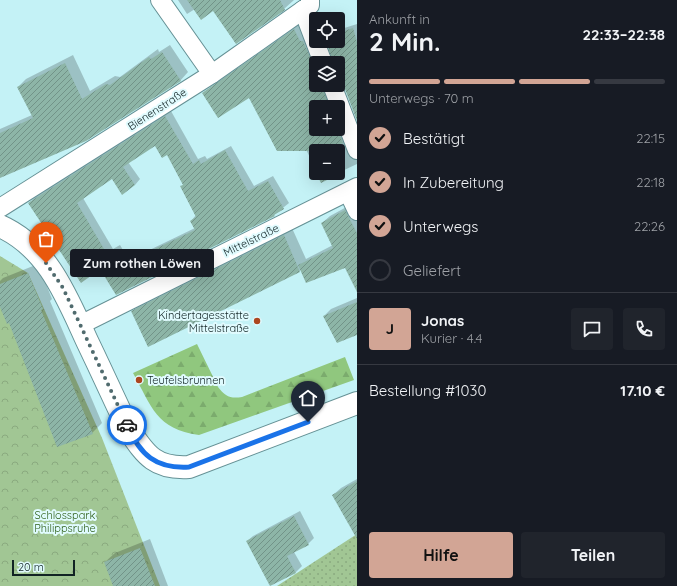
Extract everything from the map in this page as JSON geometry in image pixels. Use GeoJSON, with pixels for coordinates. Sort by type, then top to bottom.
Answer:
{"type":"FeatureCollection","features":[{"type":"Feature","properties":{"kind":"main road"},"geometry":{"type":"LineString","coordinates":[[0,226],[29,244],[46,263],[63,288],[129,430],[139,445],[150,457],[165,466],[189,467],[357,403]]}},
{"type":"Feature","properties":{"kind":"street"},"geometry":{"type":"LineString","coordinates":[[160,0],[212,74]]}},
{"type":"Feature","properties":{"kind":"street"},"geometry":{"type":"LineString","coordinates":[[307,5],[321,56]]}},
{"type":"Feature","properties":{"kind":"street","name":"Bienenstraße"},"geometry":{"type":"LineString","coordinates":[[0,208],[212,74],[307,5]]}},
{"type":"Feature","properties":{"kind":"street"},"geometry":{"type":"LineString","coordinates":[[335,92],[357,150]]}},
{"type":"Feature","properties":{"kind":"street"},"geometry":{"type":"LineString","coordinates":[[353,189],[357,211]]}},
{"type":"Feature","properties":{"kind":"street","name":"Mittelstraße"},"geometry":{"type":"LineString","coordinates":[[80,325],[353,189]]}},
{"type":"Feature","properties":{"kind":"green space","name":"Schlosspark Philippsruhe"},"geometry":{"type":"Polygon","coordinates":[[[0,256],[28,273],[102,438],[160,586],[0,586],[0,256]]]}},
{"type":"Feature","properties":{"kind":"green space"},"geometry":{"type":"Polygon","coordinates":[[[197,344],[218,387],[223,393],[234,398],[242,397],[345,357],[354,380],[199,435],[185,432],[173,428],[164,422],[151,406],[133,373],[197,344]]]}},
{"type":"Feature","properties":{"kind":"green space"},"geometry":{"type":"Polygon","coordinates":[[[357,534],[357,586],[277,586],[357,534]]]}},
{"type":"Feature","properties":{"kind":"building"},"geometry":{"type":"Polygon","coordinates":[[[187,0],[280,0],[285,10],[236,44],[213,11],[201,20],[187,0]]]}},
{"type":"Feature","properties":{"kind":"building"},"geometry":{"type":"Polygon","coordinates":[[[353,28],[357,42],[357,121],[345,89],[345,56],[331,56],[328,48],[345,48],[345,31],[353,28]]]}},
{"type":"Feature","properties":{"kind":"building"},"geometry":{"type":"Polygon","coordinates":[[[294,29],[300,41],[303,41],[310,56],[309,92],[324,92],[327,100],[309,100],[309,136],[340,136],[343,143],[309,144],[309,151],[277,151],[249,98],[218,118],[202,93],[294,29]]]}},
{"type":"Feature","properties":{"kind":"building"},"geometry":{"type":"Polygon","coordinates":[[[162,52],[181,81],[86,141],[0,178],[0,133],[33,118],[17,87],[65,63],[82,99],[106,84],[110,85],[149,57],[151,59],[162,52]]]}},
{"type":"Feature","properties":{"kind":"building"},"geometry":{"type":"Polygon","coordinates":[[[165,116],[193,164],[199,160],[201,164],[225,150],[248,191],[268,181],[284,209],[274,215],[275,216],[116,295],[100,269],[81,283],[28,203],[165,116]],[[155,146],[123,167],[135,185],[122,195],[112,179],[77,203],[107,254],[114,249],[123,264],[195,230],[190,221],[196,217],[180,186],[183,185],[167,155],[162,158],[155,146]]]}},
{"type":"Feature","properties":{"kind":"building"},"geometry":{"type":"Polygon","coordinates":[[[320,180],[327,180],[321,183],[320,180]]]}},
{"type":"Feature","properties":{"kind":"building"},"geometry":{"type":"Polygon","coordinates":[[[345,210],[357,233],[357,292],[345,268],[306,283],[298,265],[333,248],[321,223],[345,210]]]}},
{"type":"Feature","properties":{"kind":"building"},"geometry":{"type":"Polygon","coordinates":[[[284,235],[300,272],[148,347],[131,311],[284,235]]]}},
{"type":"Feature","properties":{"kind":"building"},"geometry":{"type":"Polygon","coordinates":[[[28,273],[43,309],[41,310],[93,434],[57,447],[9,323],[7,324],[0,307],[0,284],[28,273]]]}},
{"type":"Feature","properties":{"kind":"building"},"geometry":{"type":"Polygon","coordinates":[[[357,302],[357,335],[337,343],[323,316],[357,302]]]}},
{"type":"Feature","properties":{"kind":"building"},"geometry":{"type":"Polygon","coordinates":[[[357,481],[357,539],[332,495],[357,481]]]}},
{"type":"Feature","properties":{"kind":"building"},"geometry":{"type":"Polygon","coordinates":[[[294,516],[309,545],[287,556],[296,573],[270,586],[246,541],[294,516]]]}},
{"type":"Feature","properties":{"kind":"building"},"geometry":{"type":"Polygon","coordinates":[[[140,548],[155,586],[113,586],[104,562],[140,548]]]}},
{"type":"Feature","properties":{"kind":"way so far"},"geometry":{"type":"LineString","coordinates":[[46,263],[63,288],[127,425]]}},
{"type":"Feature","properties":{"kind":"place","name":"Zum rothen Löwen"},"geometry":{"type":"Point","coordinates":[46,263]}},
{"type":"Feature","properties":{"kind":"place","name":"Kindertagesstätte Mittelstraße"},"geometry":{"type":"Point","coordinates":[257,321]}},
{"type":"Feature","properties":{"kind":"place","name":"Teufelsbrunnen"},"geometry":{"type":"Point","coordinates":[139,380]}},
{"type":"Feature","properties":{"kind":"route"},"geometry":{"type":"LineString","coordinates":[[127,425],[139,445],[150,457],[165,466],[176,468],[189,467],[308,422]]}}]}
